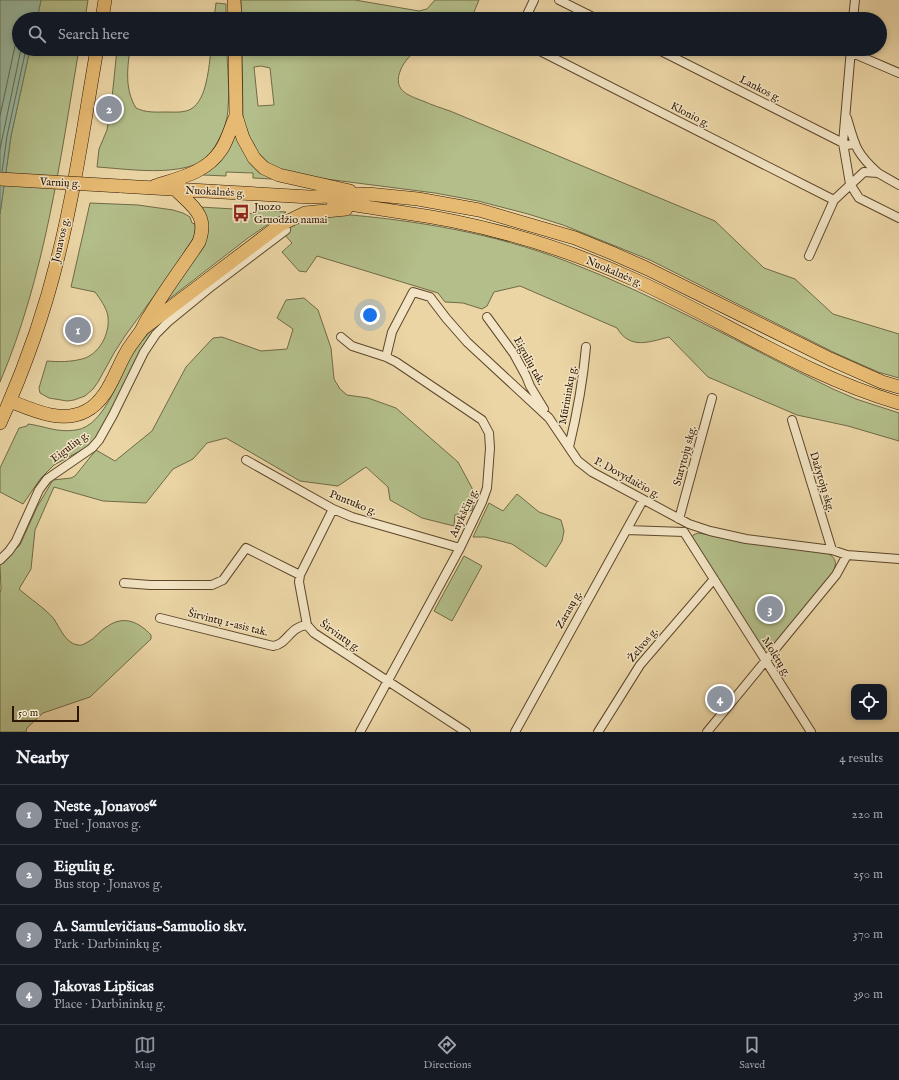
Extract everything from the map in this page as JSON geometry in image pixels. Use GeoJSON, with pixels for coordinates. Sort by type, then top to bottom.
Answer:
{"type":"FeatureCollection","features":[{"type":"Feature","properties":{"kind":"main road"},"geometry":{"type":"LineString","coordinates":[[103,12],[105,0]]}},
{"type":"Feature","properties":{"kind":"main road"},"geometry":{"type":"LineString","coordinates":[[234,0],[234,12]]}},
{"type":"Feature","properties":{"kind":"main road","name":"Jonavos g."},"geometry":{"type":"LineString","coordinates":[[0,423],[33,341],[58,257],[96,56]]}},
{"type":"Feature","properties":{"kind":"main road"},"geometry":{"type":"LineString","coordinates":[[235,56],[236,116],[248,148],[254,158],[264,168],[279,175],[367,201]]}},
{"type":"Feature","properties":{"kind":"main road"},"geometry":{"type":"LineString","coordinates":[[148,188],[193,173],[209,163],[222,149],[236,116]]}},
{"type":"Feature","properties":{"kind":"main road","name":"Varnių g."},"geometry":{"type":"LineString","coordinates":[[0,179],[120,186]]}},
{"type":"Feature","properties":{"kind":"main road","name":"Nuokalnės g."},"geometry":{"type":"LineString","coordinates":[[120,186],[367,201],[418,199],[479,210],[575,238],[646,268],[830,359],[882,382],[899,387]]}},
{"type":"Feature","properties":{"kind":"main road"},"geometry":{"type":"LineString","coordinates":[[10,401],[30,409],[53,415],[76,415],[86,411],[100,401],[127,351],[199,242],[202,234],[202,221],[200,215],[174,189]]}},
{"type":"Feature","properties":{"kind":"main road"},"geometry":{"type":"LineString","coordinates":[[141,331],[253,250],[280,225],[305,213],[332,209],[367,201]]}},
{"type":"Feature","properties":{"kind":"main road","name":"Nuokalnės g."},"geometry":{"type":"LineString","coordinates":[[367,201],[532,241],[580,257],[635,280],[795,361],[845,384],[899,403]]}},
{"type":"Feature","properties":{"kind":"street"},"geometry":{"type":"LineString","coordinates":[[528,12],[534,0]]}},
{"type":"Feature","properties":{"kind":"street"},"geometry":{"type":"LineString","coordinates":[[559,0],[583,12]]}},
{"type":"Feature","properties":{"kind":"street"},"geometry":{"type":"LineString","coordinates":[[854,12],[855,0]]}},
{"type":"Feature","properties":{"kind":"street","name":"Klonio g."},"geometry":{"type":"LineString","coordinates":[[550,56],[834,200]]}},
{"type":"Feature","properties":{"kind":"street","name":"Lankos g."},"geometry":{"type":"LineString","coordinates":[[670,56],[847,145],[854,144]]}},
{"type":"Feature","properties":{"kind":"street"},"geometry":{"type":"LineString","coordinates":[[850,56],[843,143],[850,184],[860,198],[899,218]]}},
{"type":"Feature","properties":{"kind":"street"},"geometry":{"type":"LineString","coordinates":[[863,56],[899,73]]}},
{"type":"Feature","properties":{"kind":"street"},"geometry":{"type":"LineString","coordinates":[[845,113],[854,144],[864,161],[878,173],[899,185]]}},
{"type":"Feature","properties":{"kind":"street"},"geometry":{"type":"LineString","coordinates":[[809,256],[834,200],[864,172],[878,173]]}},
{"type":"Feature","properties":{"kind":"street","name":"Eigulių g."},"geometry":{"type":"LineString","coordinates":[[0,560],[16,541],[39,490],[47,479],[92,448],[99,440],[117,408],[144,352],[156,334],[168,322],[253,250],[286,230]]}},
{"type":"Feature","properties":{"kind":"street","name":"P. Dovydaičio g."},"geometry":{"type":"LineString","coordinates":[[386,357],[392,332],[413,292],[430,297],[467,342],[549,418],[578,461],[584,467],[643,500],[689,524],[710,531],[746,539],[832,550],[847,555],[899,559]]}},
{"type":"Feature","properties":{"kind":"street","name":"Eigulių tak."},"geometry":{"type":"LineString","coordinates":[[487,317],[514,354],[530,386],[549,418]]}},
{"type":"Feature","properties":{"kind":"street","name":"Anykščių g."},"geometry":{"type":"LineString","coordinates":[[341,337],[352,346],[386,357],[482,420],[489,433],[490,448],[487,488],[482,502],[460,548],[360,732]]}},
{"type":"Feature","properties":{"kind":"street","name":"Mūrininkų g."},"geometry":{"type":"LineString","coordinates":[[569,447],[579,404],[586,347]]}},
{"type":"Feature","properties":{"kind":"street","name":"Statytojų skg."},"geometry":{"type":"LineString","coordinates":[[679,519],[712,398]]}},
{"type":"Feature","properties":{"kind":"street","name":"Dažytojų skg."},"geometry":{"type":"LineString","coordinates":[[792,420],[832,550]]}},
{"type":"Feature","properties":{"kind":"street","name":"Puntuko g."},"geometry":{"type":"LineString","coordinates":[[246,460],[334,509],[366,522],[460,548]]}},
{"type":"Feature","properties":{"kind":"street","name":"Zarasų g."},"geometry":{"type":"LineString","coordinates":[[515,732],[643,500]]}},
{"type":"Feature","properties":{"kind":"street"},"geometry":{"type":"LineString","coordinates":[[124,583],[150,585],[212,585],[224,580],[246,548],[300,575],[334,509]]}},
{"type":"Feature","properties":{"kind":"street"},"geometry":{"type":"LineString","coordinates":[[627,530],[684,532],[689,524]]}},
{"type":"Feature","properties":{"kind":"street","name":"Molėtų g."},"geometry":{"type":"LineString","coordinates":[[684,532],[811,732]]}},
{"type":"Feature","properties":{"kind":"street"},"geometry":{"type":"LineString","coordinates":[[707,732],[836,576],[847,555]]}},
{"type":"Feature","properties":{"kind":"street","name":"Širvintų g."},"geometry":{"type":"LineString","coordinates":[[300,575],[299,582],[307,625],[314,633],[466,732]]}},
{"type":"Feature","properties":{"kind":"street","name":"Želvos g."},"geometry":{"type":"LineString","coordinates":[[598,732],[640,664],[714,579]]}},
{"type":"Feature","properties":{"kind":"street","name":"Širvintų 1-asis tak."},"geometry":{"type":"LineString","coordinates":[[160,618],[274,646],[281,644],[296,627],[307,625]]}},
{"type":"Feature","properties":{"kind":"shaded area"},"geometry":{"type":"Polygon","coordinates":[[[41,0],[88,0],[86,12],[38,12],[41,0]]]}},
{"type":"Feature","properties":{"kind":"shaded area"},"geometry":{"type":"Polygon","coordinates":[[[241,0],[355,0],[419,11],[427,9],[435,0],[479,0],[474,12],[241,12],[241,0]]]}},
{"type":"Feature","properties":{"kind":"shaded area"},"geometry":{"type":"Polygon","coordinates":[[[216,3],[226,4],[226,12],[215,12],[216,3]]]}},
{"type":"Feature","properties":{"kind":"shaded area"},"geometry":{"type":"Polygon","coordinates":[[[28,56],[78,56],[58,176],[40,260],[16,342],[0,382],[0,214],[11,136],[28,56]]]}},
{"type":"Feature","properties":{"kind":"shaded area"},"geometry":{"type":"Polygon","coordinates":[[[116,56],[129,56],[128,87],[132,101],[136,108],[151,112],[176,112],[191,109],[201,98],[206,82],[210,56],[227,56],[229,93],[228,111],[223,132],[212,151],[202,161],[194,165],[159,171],[97,167],[99,149],[107,130],[116,56]]]}},
{"type":"Feature","properties":{"kind":"shaded area"},"geometry":{"type":"Polygon","coordinates":[[[242,56],[410,56],[401,69],[398,82],[403,91],[407,94],[715,221],[764,268],[795,279],[833,314],[899,334],[899,378],[878,372],[833,352],[650,260],[563,225],[478,201],[435,193],[279,172],[257,156],[243,120],[242,56]],[[261,66],[254,67],[258,106],[274,105],[270,68],[261,66]]]}},
{"type":"Feature","properties":{"kind":"shaded area"},"geometry":{"type":"Polygon","coordinates":[[[236,126],[272,179],[253,178],[253,173],[226,172],[226,176],[203,175],[236,126]]]}},
{"type":"Feature","properties":{"kind":"shaded area"},"geometry":{"type":"Polygon","coordinates":[[[90,203],[138,205],[173,210],[190,217],[192,223],[195,224],[195,232],[192,242],[186,252],[125,336],[93,389],[85,396],[67,401],[49,398],[40,393],[39,388],[47,361],[60,362],[88,357],[94,353],[102,343],[108,324],[106,310],[95,292],[71,287],[90,203]]]}},
{"type":"Feature","properties":{"kind":"shaded area"},"geometry":{"type":"Polygon","coordinates":[[[200,207],[234,209],[234,212],[256,214],[257,210],[286,212],[248,238],[160,306],[192,260],[200,207]]]}},
{"type":"Feature","properties":{"kind":"shaded area"},"geometry":{"type":"Polygon","coordinates":[[[339,214],[396,220],[454,229],[482,235],[538,251],[566,261],[634,290],[701,322],[833,389],[856,399],[899,413],[899,441],[848,426],[797,415],[708,377],[669,337],[640,343],[634,342],[622,335],[617,328],[520,286],[494,292],[487,306],[482,309],[463,303],[445,302],[438,293],[317,256],[306,272],[299,271],[282,252],[292,243],[284,234],[291,222],[307,217],[339,214]]]}},
{"type":"Feature","properties":{"kind":"shaded area"},"geometry":{"type":"Polygon","coordinates":[[[304,298],[318,310],[331,348],[334,379],[340,389],[347,395],[368,398],[396,408],[458,462],[472,488],[473,510],[455,515],[454,526],[422,518],[390,500],[388,487],[366,467],[338,486],[300,481],[226,438],[207,443],[193,459],[173,469],[146,503],[103,501],[54,487],[35,530],[31,569],[19,589],[51,615],[67,639],[74,644],[84,644],[105,628],[120,621],[136,624],[151,635],[151,639],[90,697],[43,713],[27,728],[26,732],[0,732],[0,565],[20,545],[37,507],[53,480],[71,478],[75,476],[96,450],[115,461],[152,431],[186,367],[213,338],[222,337],[261,351],[287,349],[293,329],[277,318],[286,300],[304,298]]]}},
{"type":"Feature","properties":{"kind":"shaded area"},"geometry":{"type":"Polygon","coordinates":[[[164,318],[168,318],[98,436],[89,446],[54,465],[41,478],[23,504],[0,492],[0,468],[19,428],[27,426],[28,424],[69,431],[87,426],[96,419],[104,409],[135,350],[164,318]]]}},
{"type":"Feature","properties":{"kind":"shaded area"},"geometry":{"type":"Polygon","coordinates":[[[517,494],[539,512],[561,520],[564,531],[562,541],[546,567],[512,544],[485,537],[473,537],[489,503],[503,511],[517,494]]]}},
{"type":"Feature","properties":{"kind":"shaded area"},"geometry":{"type":"Polygon","coordinates":[[[698,533],[756,543],[825,552],[835,560],[835,568],[772,646],[765,649],[760,645],[692,540],[693,535],[698,533]]]}},
{"type":"Feature","properties":{"kind":"shaded area"},"geometry":{"type":"Polygon","coordinates":[[[464,556],[482,566],[452,621],[434,611],[464,556]]]}},
{"type":"Feature","properties":{"kind":"water"},"geometry":{"type":"Polygon","coordinates":[[[0,0],[41,0],[38,12],[12,12],[12,56],[28,56],[11,136],[0,214],[0,0]]]}},
{"type":"Feature","properties":{"kind":"place","name":"Eigulių g."},"geometry":{"type":"Point","coordinates":[109,109]}},
{"type":"Feature","properties":{"kind":"place","name":"Juozo Gruodžio namai"},"geometry":{"type":"Point","coordinates":[241,213]}},
{"type":"Feature","properties":{"kind":"place","name":"Neste „Jonavos“"},"geometry":{"type":"Point","coordinates":[78,330]}},
{"type":"Feature","properties":{"kind":"place","name":"A. Samulevičiaus-Samuolio skv."},"geometry":{"type":"Point","coordinates":[770,609]}},
{"type":"Feature","properties":{"kind":"place","name":"Jakovas Lipšicas"},"geometry":{"type":"Point","coordinates":[720,699]}}]}
